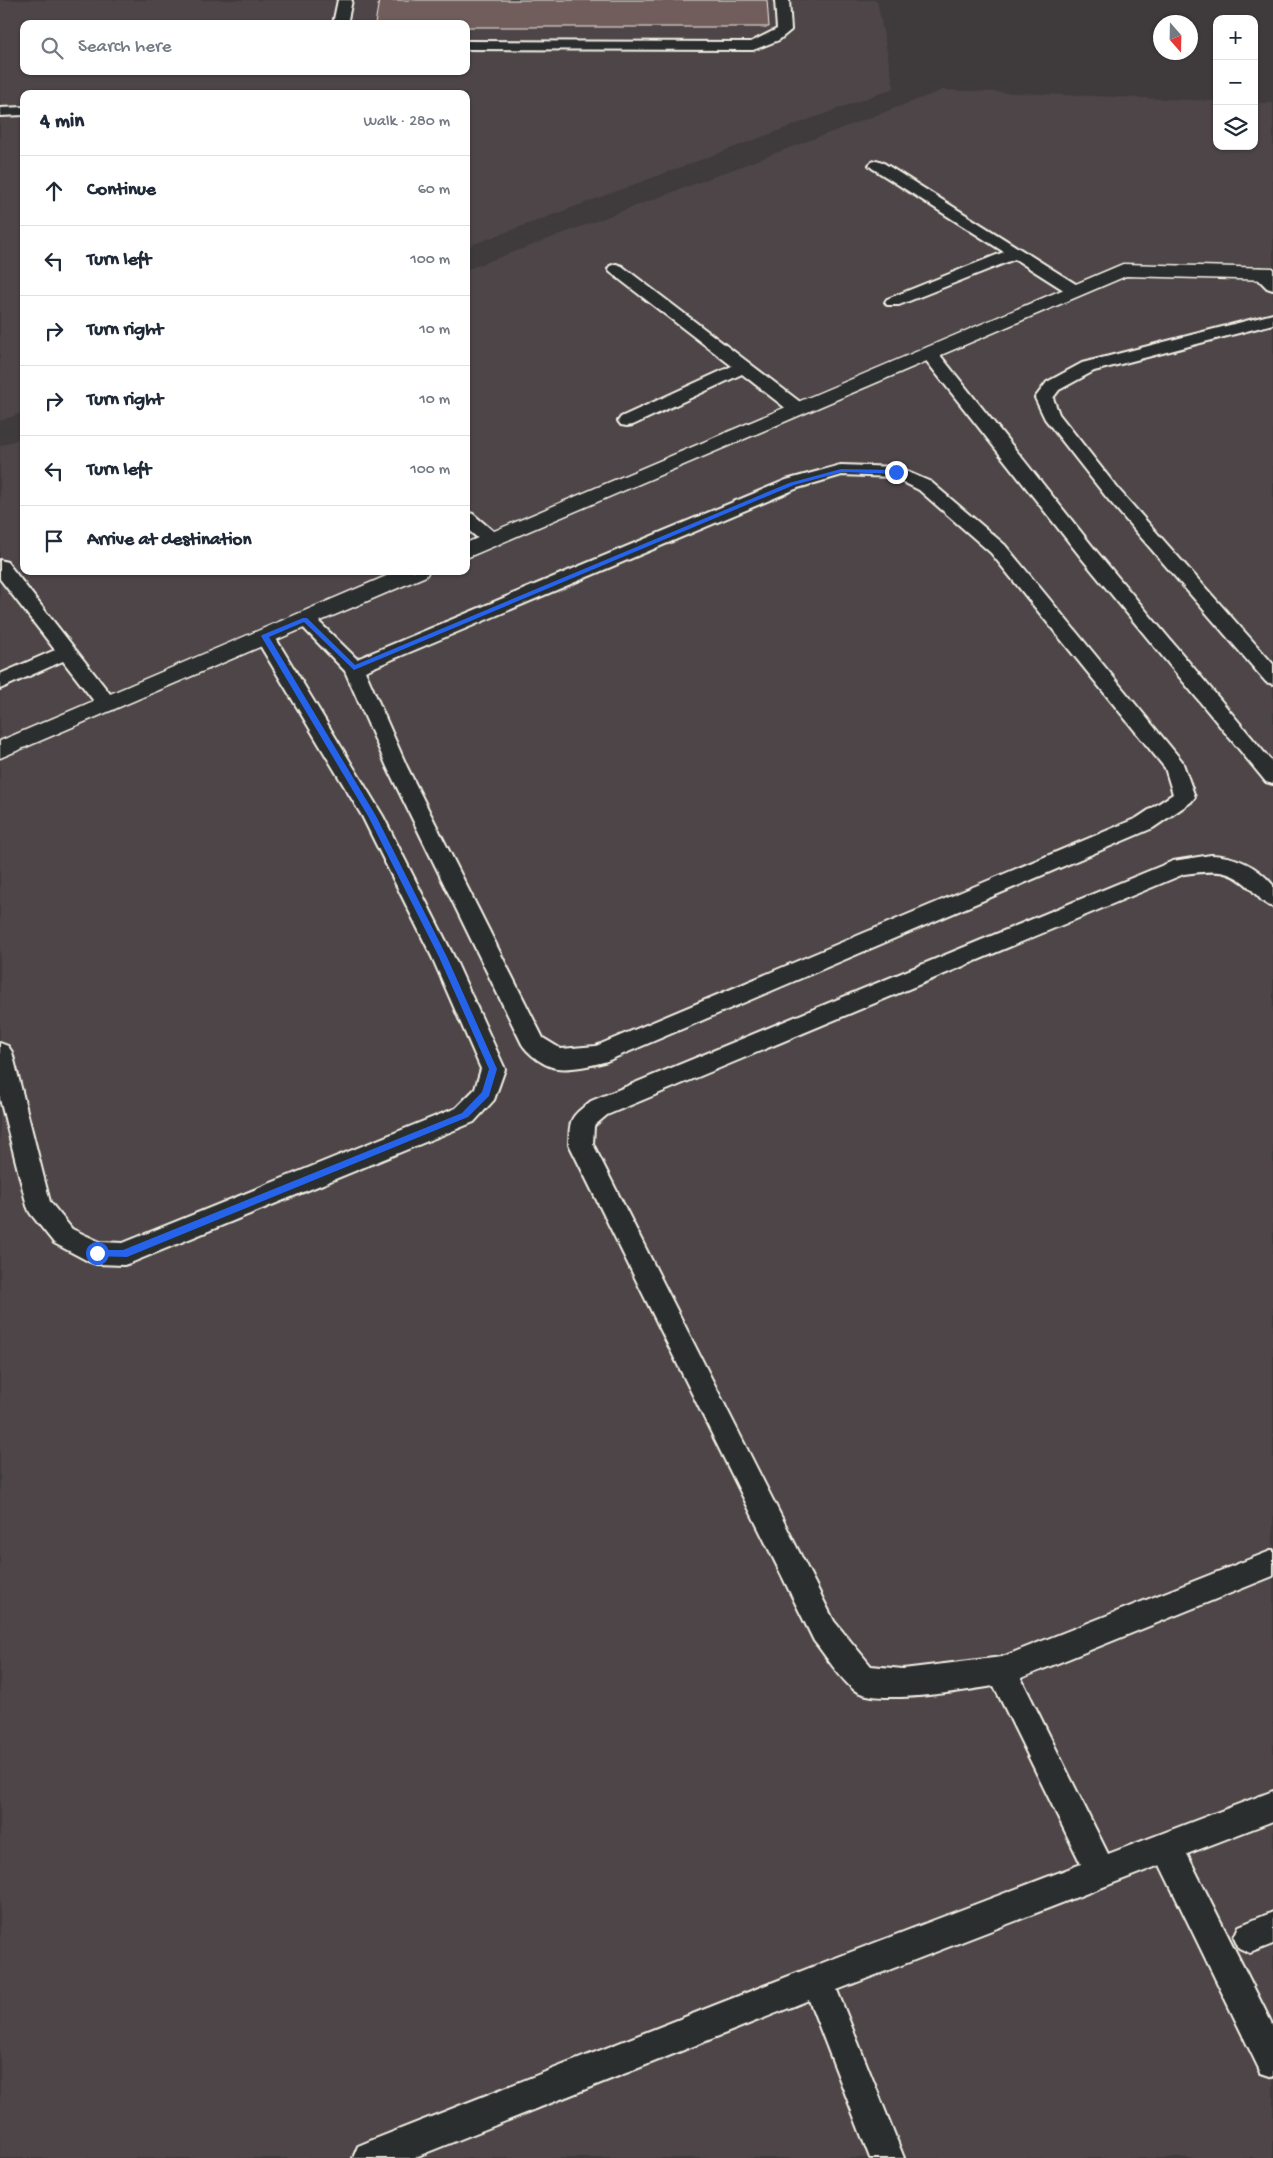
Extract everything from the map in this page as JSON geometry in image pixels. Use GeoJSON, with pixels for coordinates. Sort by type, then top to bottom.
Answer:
{"type":"FeatureCollection","features":[{"type":"Feature","properties":{"kind":"street"},"geometry":{"type":"LineString","coordinates":[[470,549],[1123,270],[1269,277]]}},
{"type":"Feature","properties":{"kind":"street"},"geometry":{"type":"LineString","coordinates":[[0,750],[409,575]]}},
{"type":"Feature","properties":{"kind":"lane"},"geometry":{"type":"LineString","coordinates":[[341,20],[345,0]]}},
{"type":"Feature","properties":{"kind":"lane"},"geometry":{"type":"LineString","coordinates":[[470,45],[752,46],[774,37],[784,30],[782,0]]}},
{"type":"Feature","properties":{"kind":"lane"},"geometry":{"type":"LineString","coordinates":[[0,112],[20,112]]}},
{"type":"Feature","properties":{"kind":"lane"},"geometry":{"type":"LineString","coordinates":[[877,165],[1076,291]]}},
{"type":"Feature","properties":{"kind":"lane"},"geometry":{"type":"LineString","coordinates":[[893,302],[1016,253]]}},
{"type":"Feature","properties":{"kind":"lane"},"geometry":{"type":"LineString","coordinates":[[616,269],[798,409]]}},
{"type":"Feature","properties":{"kind":"lane"},"geometry":{"type":"LineString","coordinates":[[1273,319],[1088,367],[1053,386],[1044,398],[1051,415],[1112,494],[1273,677]]}},
{"type":"Feature","properties":{"kind":"lane"},"geometry":{"type":"LineString","coordinates":[[930,354],[1090,556],[1273,777]]}},
{"type":"Feature","properties":{"kind":"lane"},"geometry":{"type":"LineString","coordinates":[[627,421],[744,367]]}},
{"type":"Feature","properties":{"kind":"lane"},"geometry":{"type":"LineString","coordinates":[[305,620],[354,668],[397,767],[534,1044],[557,1058],[600,1055],[1145,823],[1184,797],[1175,766],[998,549],[925,486],[896,472],[841,470],[792,484],[354,668]]}},
{"type":"Feature","properties":{"kind":"lane"},"geometry":{"type":"LineString","coordinates":[[470,521],[492,540]]}},
{"type":"Feature","properties":{"kind":"lane"},"geometry":{"type":"LineString","coordinates":[[0,566],[106,704]]}},
{"type":"Feature","properties":{"kind":"lane"},"geometry":{"type":"LineString","coordinates":[[0,1052],[39,1206],[63,1236],[97,1253],[124,1254],[465,1115],[486,1093],[493,1069],[443,957],[372,816],[265,636]]}},
{"type":"Feature","properties":{"kind":"lane"},"geometry":{"type":"LineString","coordinates":[[0,682],[67,652]]}},
{"type":"Feature","properties":{"kind":"lane"},"geometry":{"type":"LineString","coordinates":[[1273,899],[1258,880],[1236,865],[1214,862],[1181,867],[599,1108],[582,1122],[581,1144],[824,1631],[864,1680],[903,1683],[1002,1671],[1273,1562]]}},
{"type":"Feature","properties":{"kind":"lane"},"geometry":{"type":"LineString","coordinates":[[1002,1671],[1101,1872]]}},
{"type":"Feature","properties":{"kind":"lane"},"geometry":{"type":"LineString","coordinates":[[370,2158],[817,1980],[1273,1806]]}},
{"type":"Feature","properties":{"kind":"lane"},"geometry":{"type":"LineString","coordinates":[[1167,1847],[1273,2061]]}},
{"type":"Feature","properties":{"kind":"lane"},"geometry":{"type":"LineString","coordinates":[[817,1980],[887,2158]]}},
{"type":"Feature","properties":{"kind":"shaded area"},"geometry":{"type":"Polygon","coordinates":[[[0,0],[877,0],[894,88],[470,246],[470,90],[20,90],[20,414],[0,421],[0,0]]]}},
{"type":"Feature","properties":{"kind":"shaded area"},"geometry":{"type":"Polygon","coordinates":[[[943,90],[1213,101],[1213,150],[1258,150],[1258,103],[1273,103],[1273,2158],[0,2158],[0,446],[20,438],[20,575],[470,575],[470,268],[943,90]]]}},
{"type":"Feature","properties":{"kind":"building"},"geometry":{"type":"Polygon","coordinates":[[[379,0],[767,0],[769,27],[470,27],[470,20],[376,20],[379,0]]]}},
{"type":"Feature","properties":{"kind":"route"},"geometry":{"type":"LineString","coordinates":[[97,1253],[124,1254],[465,1115],[486,1093],[493,1069],[443,957],[372,816],[265,636],[305,620],[354,668],[792,484],[841,470],[896,472]]}}]}
